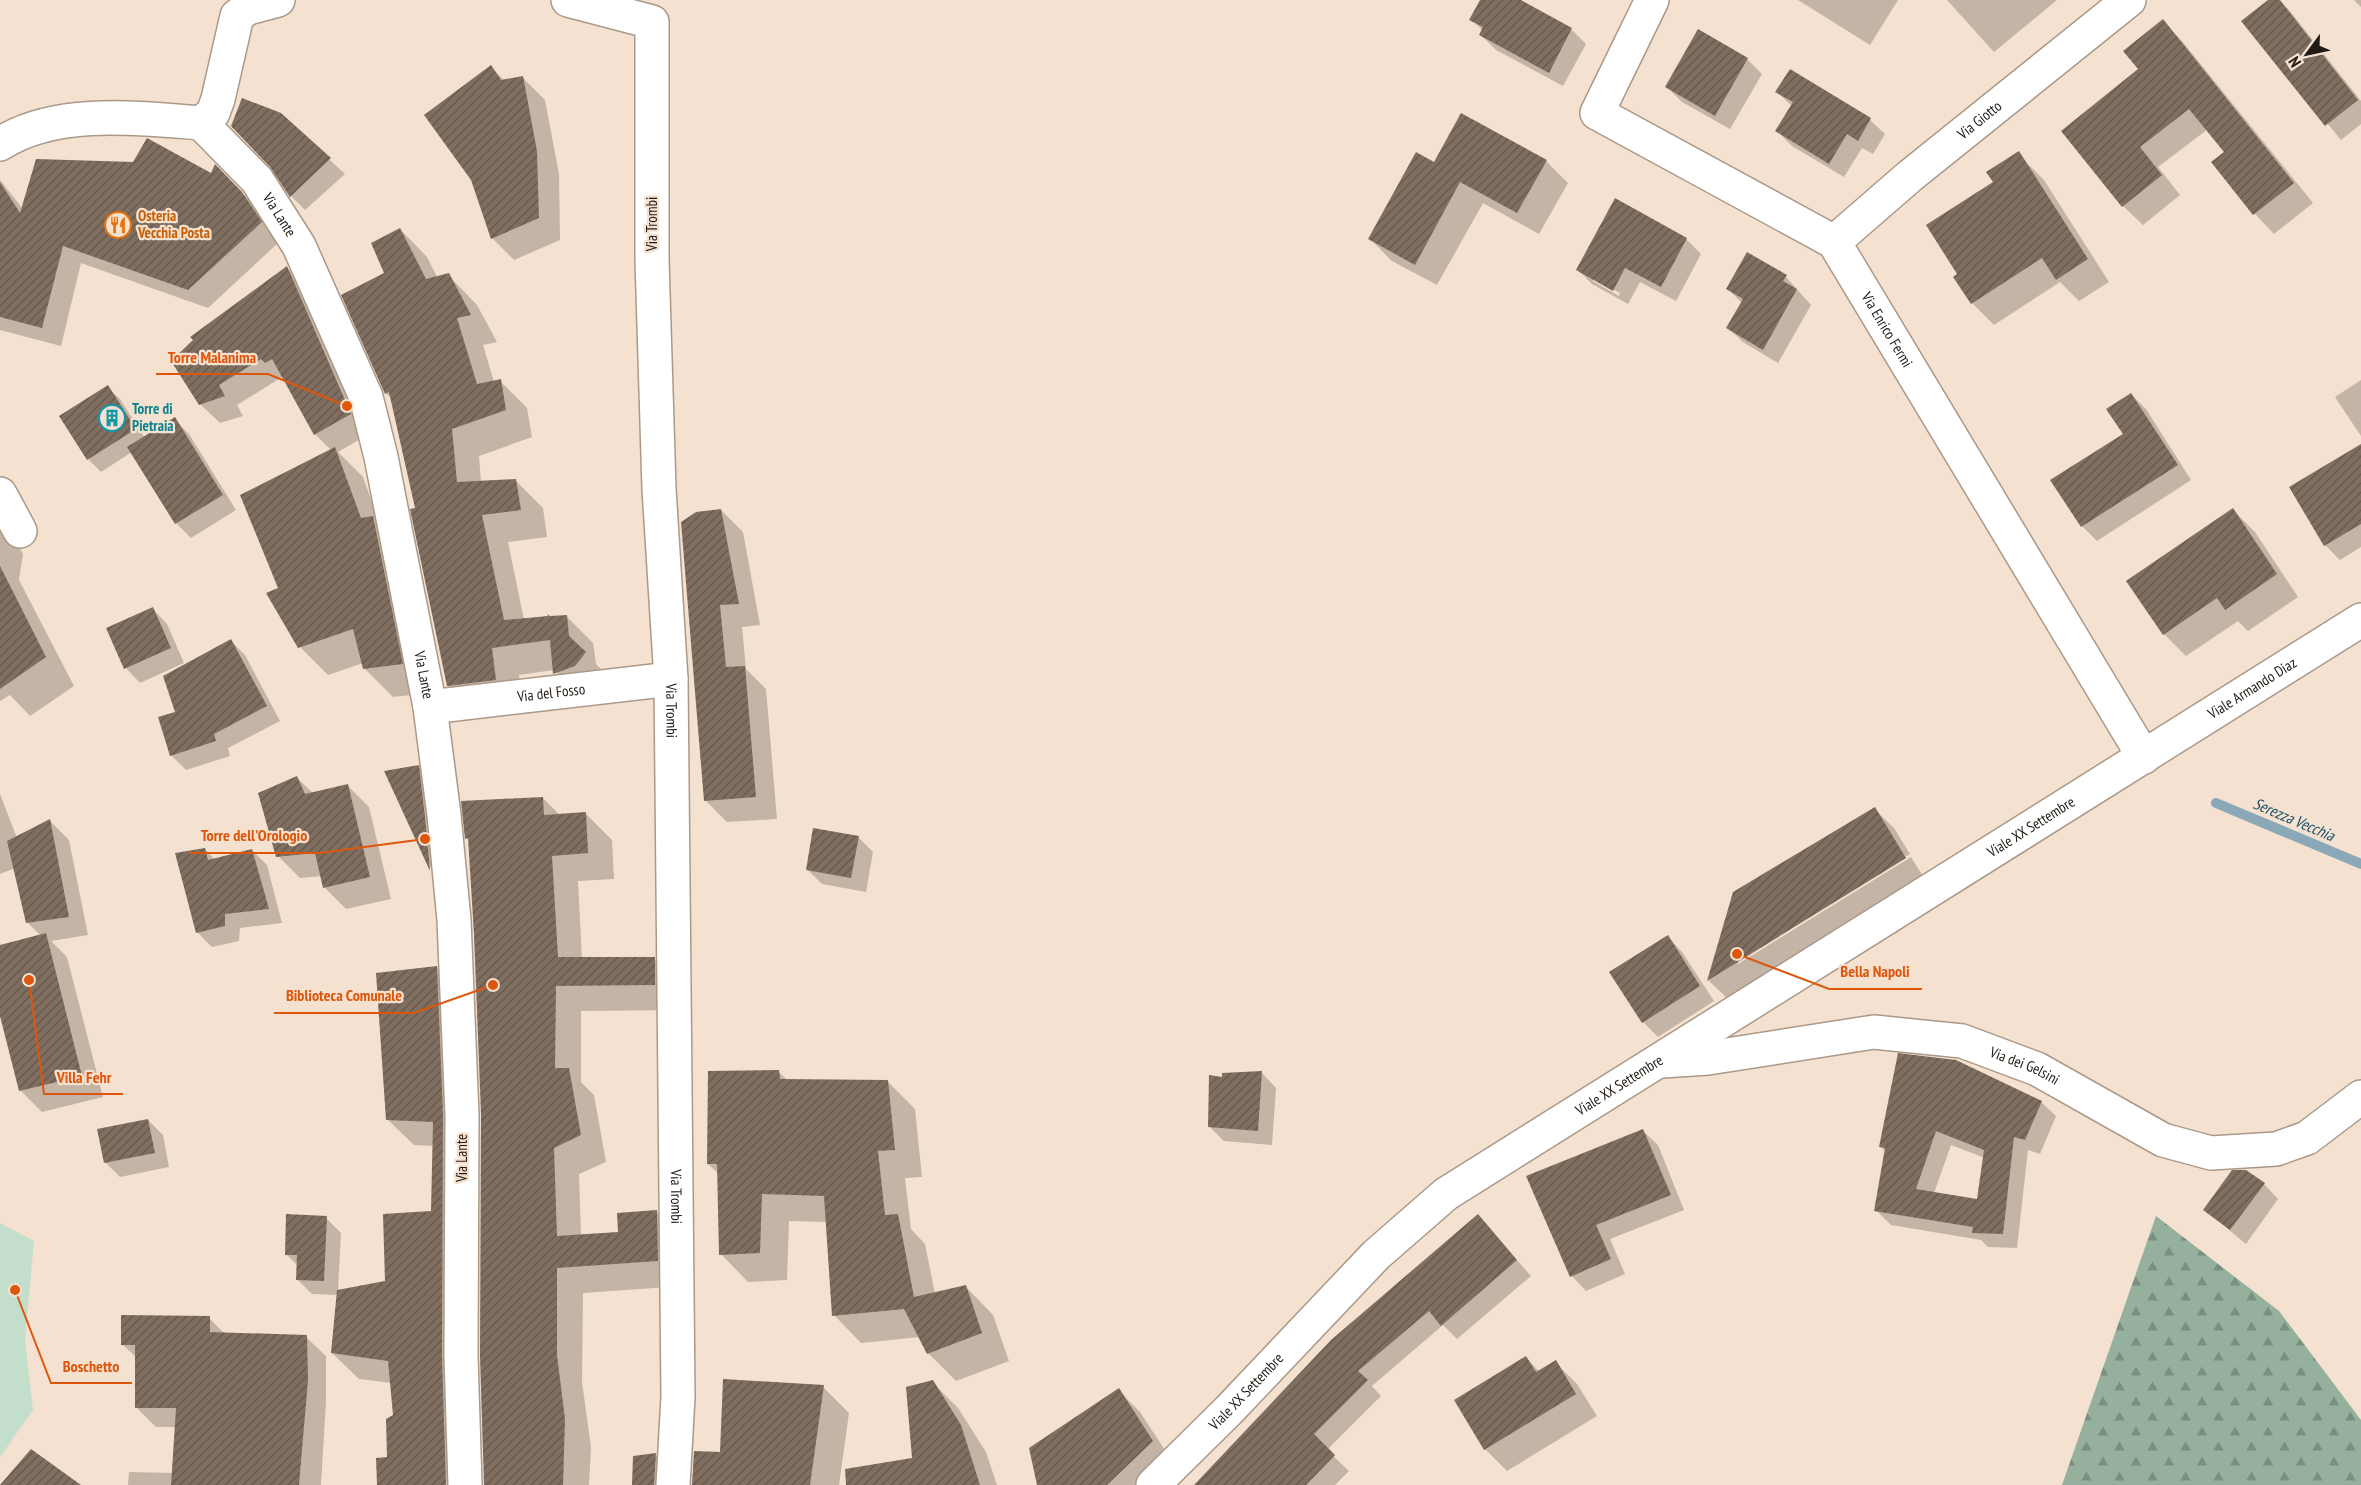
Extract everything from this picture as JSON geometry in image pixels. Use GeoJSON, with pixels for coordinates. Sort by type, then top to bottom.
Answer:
{"type":"FeatureCollection","features":[{"type":"Feature","properties":{"kind":"street"},"geometry":{"type":"LineString","coordinates":[[0,144],[15,134],[75,120],[137,118],[201,123],[213,113],[218,99],[237,16],[248,8],[278,0]]}},
{"type":"Feature","properties":{"kind":"street","name":"Via Trombi"},"geometry":{"type":"LineString","coordinates":[[568,0],[652,22],[652,260],[659,489],[671,679],[678,1385],[673,1485]]}},
{"type":"Feature","properties":{"kind":"street"},"geometry":{"type":"LineString","coordinates":[[1652,0],[1597,113],[1834,242]]}},
{"type":"Feature","properties":{"kind":"street","name":"Via Giotto"},"geometry":{"type":"LineString","coordinates":[[1834,242],[1910,176],[2129,0]]}},
{"type":"Feature","properties":{"kind":"street","name":"Via Lante"},"geometry":{"type":"LineString","coordinates":[[201,123],[246,166],[299,246],[366,397],[381,458],[430,707],[444,815],[460,1018],[461,1356],[465,1485]]}},
{"type":"Feature","properties":{"kind":"street","name":"Via Enrico Fermi"},"geometry":{"type":"LineString","coordinates":[[1834,242],[2144,757]]}},
{"type":"Feature","properties":{"kind":"street"},"geometry":{"type":"LineString","coordinates":[[0,494],[21,531]]}},
{"type":"Feature","properties":{"kind":"street","name":"Viale Armando Diaz"},"geometry":{"type":"LineString","coordinates":[[2144,757],[2361,620]]}},
{"type":"Feature","properties":{"kind":"street","name":"Via del Fosso"},"geometry":{"type":"LineString","coordinates":[[430,707],[671,679]]}},
{"type":"Feature","properties":{"kind":"street","name":"Viale XX Settembre"},"geometry":{"type":"LineString","coordinates":[[1153,1485],[1229,1410],[1376,1255],[1446,1194],[2144,757]]}},
{"type":"Feature","properties":{"kind":"street","name":"Via dei Gelsini"},"geometry":{"type":"LineString","coordinates":[[1660,1061],[1708,1058],[1874,1032],[1962,1041],[2037,1069],[2163,1140],[2211,1153],[2276,1149],[2307,1138],[2361,1097]]}},
{"type":"Feature","properties":{"kind":"green space"},"geometry":{"type":"Polygon","coordinates":[[[2156,1216],[2279,1311],[2361,1420],[2361,1485],[2062,1485],[2156,1216]]]}},
{"type":"Feature","properties":{"kind":"green space"},"geometry":{"type":"Polygon","coordinates":[[[0,1223],[34,1241],[25,1340],[33,1410],[0,1457],[0,1223]]]}},
{"type":"Feature","properties":{"kind":"building"},"geometry":{"type":"Polygon","coordinates":[[[1480,0],[1521,0],[1572,28],[1549,73],[1479,35],[1483,27],[1469,20],[1480,0]]]}},
{"type":"Feature","properties":{"kind":"building"},"geometry":{"type":"Polygon","coordinates":[[[2268,0],[2280,0],[2358,100],[2325,126],[2241,21],[2268,0]]]}},
{"type":"Feature","properties":{"kind":"building"},"geometry":{"type":"Polygon","coordinates":[[[2163,19],[2294,183],[2253,215],[2211,162],[2224,152],[2189,109],[2140,147],[2162,175],[2122,207],[2061,131],[2138,69],[2123,51],[2163,19]]]}},
{"type":"Feature","properties":{"kind":"building"},"geometry":{"type":"Polygon","coordinates":[[[1698,29],[1748,58],[1715,116],[1665,87],[1698,29]]]}},
{"type":"Feature","properties":{"kind":"building"},"geometry":{"type":"Polygon","coordinates":[[[491,65],[501,80],[523,76],[537,151],[539,218],[491,239],[471,180],[424,115],[491,65]]]}},
{"type":"Feature","properties":{"kind":"building"},"geometry":{"type":"Polygon","coordinates":[[[1790,69],[1871,118],[1858,141],[1847,134],[1829,164],[1775,131],[1793,102],[1775,92],[1790,69]]]}},
{"type":"Feature","properties":{"kind":"building"},"geometry":{"type":"Polygon","coordinates":[[[242,98],[281,113],[331,158],[290,197],[270,167],[231,126],[242,98]]]}},
{"type":"Feature","properties":{"kind":"building"},"geometry":{"type":"Polygon","coordinates":[[[1461,113],[1547,160],[1517,213],[1460,182],[1415,265],[1368,239],[1416,152],[1434,162],[1461,113]]]}},
{"type":"Feature","properties":{"kind":"building"},"geometry":{"type":"Polygon","coordinates":[[[147,138],[211,173],[215,164],[242,192],[262,222],[188,290],[63,246],[42,328],[0,317],[0,182],[20,213],[36,159],[133,162],[147,138]]]}},
{"type":"Feature","properties":{"kind":"building"},"geometry":{"type":"Polygon","coordinates":[[[2019,151],[2088,259],[2056,280],[2042,258],[1971,304],[1953,277],[1957,274],[1926,225],[1993,182],[1986,172],[2019,151]]]}},
{"type":"Feature","properties":{"kind":"building"},"geometry":{"type":"Polygon","coordinates":[[[1615,198],[1687,238],[1661,287],[1625,268],[1613,291],[1576,270],[1615,198]]]}},
{"type":"Feature","properties":{"kind":"building"},"geometry":{"type":"Polygon","coordinates":[[[400,228],[426,279],[449,273],[471,315],[457,318],[477,384],[501,379],[506,410],[452,429],[457,482],[516,479],[521,510],[482,515],[504,620],[548,616],[547,614],[550,616],[567,615],[569,636],[586,652],[575,666],[553,674],[550,640],[492,648],[496,680],[447,686],[410,509],[415,508],[389,392],[385,394],[341,295],[384,273],[371,243],[400,228]]]}},
{"type":"Feature","properties":{"kind":"building"},"geometry":{"type":"Polygon","coordinates":[[[1747,252],[1787,275],[1783,281],[1797,289],[1763,350],[1726,328],[1743,299],[1726,289],[1747,252]]]}},
{"type":"Feature","properties":{"kind":"building"},"geometry":{"type":"Polygon","coordinates":[[[287,266],[351,414],[314,435],[272,359],[265,363],[261,359],[219,385],[225,396],[199,405],[171,361],[193,340],[190,337],[287,266]]]}},
{"type":"Feature","properties":{"kind":"building"},"geometry":{"type":"Polygon","coordinates":[[[108,385],[136,429],[87,460],[59,416],[108,385]]]}},
{"type":"Feature","properties":{"kind":"building"},"geometry":{"type":"Polygon","coordinates":[[[2131,393],[2178,465],[2081,527],[2050,480],[2123,434],[2106,409],[2131,393]]]}},
{"type":"Feature","properties":{"kind":"building"},"geometry":{"type":"Polygon","coordinates":[[[175,417],[223,495],[175,524],[127,447],[175,417]]]}},
{"type":"Feature","properties":{"kind":"building"},"geometry":{"type":"Polygon","coordinates":[[[2361,444],[2361,524],[2324,546],[2289,487],[2361,444]]]}},
{"type":"Feature","properties":{"kind":"building"},"geometry":{"type":"Polygon","coordinates":[[[335,447],[361,518],[373,516],[403,664],[363,669],[353,629],[298,648],[266,593],[278,588],[240,495],[335,447]]]}},
{"type":"Feature","properties":{"kind":"building"},"geometry":{"type":"Polygon","coordinates":[[[2233,508],[2277,574],[2225,610],[2217,598],[2163,635],[2126,581],[2233,508]]]}},
{"type":"Feature","properties":{"kind":"building"},"geometry":{"type":"Polygon","coordinates":[[[721,509],[739,604],[720,605],[726,667],[745,666],[756,797],[704,801],[681,522],[696,512],[721,509]]]}},
{"type":"Feature","properties":{"kind":"building"},"geometry":{"type":"Polygon","coordinates":[[[0,566],[46,657],[0,689],[0,566]]]}},
{"type":"Feature","properties":{"kind":"building"},"geometry":{"type":"Polygon","coordinates":[[[153,607],[171,648],[124,669],[106,628],[153,607]]]}},
{"type":"Feature","properties":{"kind":"building"},"geometry":{"type":"Polygon","coordinates":[[[231,639],[267,706],[214,734],[216,741],[170,756],[158,717],[175,712],[163,676],[231,639]]]}},
{"type":"Feature","properties":{"kind":"building"},"geometry":{"type":"Polygon","coordinates":[[[419,765],[425,817],[430,871],[384,771],[419,765]]]}},
{"type":"Feature","properties":{"kind":"building"},"geometry":{"type":"Polygon","coordinates":[[[297,776],[305,794],[348,784],[370,877],[323,888],[315,853],[276,857],[258,793],[297,776]]]}},
{"type":"Feature","properties":{"kind":"building"},"geometry":{"type":"Polygon","coordinates":[[[543,797],[544,815],[586,812],[588,853],[552,856],[558,957],[655,957],[655,985],[556,986],[555,1068],[569,1068],[581,1135],[554,1148],[557,1236],[618,1232],[617,1213],[657,1210],[658,1261],[557,1268],[557,1355],[565,1419],[563,1485],[484,1485],[480,1356],[481,1114],[468,838],[465,839],[461,801],[543,797]]]}},
{"type":"Feature","properties":{"kind":"building"},"geometry":{"type":"Polygon","coordinates":[[[1875,807],[1906,858],[1707,981],[1733,892],[1875,807]]]}},
{"type":"Feature","properties":{"kind":"building"},"geometry":{"type":"Polygon","coordinates":[[[50,819],[69,917],[26,923],[7,841],[50,819]]]}},
{"type":"Feature","properties":{"kind":"building"},"geometry":{"type":"Polygon","coordinates":[[[813,828],[859,836],[851,878],[806,870],[813,828]]]}},
{"type":"Feature","properties":{"kind":"building"},"geometry":{"type":"Polygon","coordinates":[[[205,848],[208,860],[252,849],[269,909],[225,914],[225,926],[196,933],[175,853],[205,848]]]}},
{"type":"Feature","properties":{"kind":"building"},"geometry":{"type":"Polygon","coordinates":[[[46,933],[82,1076],[19,1091],[0,1016],[0,945],[46,933]]]}},
{"type":"Feature","properties":{"kind":"building"},"geometry":{"type":"Polygon","coordinates":[[[1668,935],[1700,986],[1642,1023],[1609,972],[1668,935]]]}},
{"type":"Feature","properties":{"kind":"building"},"geometry":{"type":"Polygon","coordinates":[[[437,966],[443,1115],[442,1356],[446,1485],[377,1485],[376,1458],[387,1457],[386,1419],[393,1415],[388,1361],[331,1353],[337,1290],[385,1281],[383,1214],[431,1211],[433,1122],[386,1120],[376,973],[437,966]]]}},
{"type":"Feature","properties":{"kind":"building"},"geometry":{"type":"Polygon","coordinates":[[[1898,1053],[1956,1060],[2042,1101],[2025,1140],[2014,1137],[2003,1234],[1972,1233],[1973,1227],[1874,1211],[1885,1148],[1879,1147],[1898,1053]],[[1936,1131],[1916,1189],[1977,1199],[1984,1150],[1936,1131]]]}},
{"type":"Feature","properties":{"kind":"building"},"geometry":{"type":"Polygon","coordinates":[[[779,1070],[780,1079],[888,1080],[895,1150],[878,1151],[885,1215],[898,1214],[914,1297],[966,1285],[982,1333],[927,1354],[904,1309],[832,1316],[824,1196],[762,1194],[760,1253],[719,1255],[717,1164],[707,1164],[708,1071],[779,1070]]]}},
{"type":"Feature","properties":{"kind":"building"},"geometry":{"type":"Polygon","coordinates":[[[1262,1071],[1258,1131],[1208,1127],[1209,1075],[1222,1077],[1222,1073],[1262,1071]]]}},
{"type":"Feature","properties":{"kind":"building"},"geometry":{"type":"Polygon","coordinates":[[[148,1119],[155,1153],[104,1163],[97,1129],[148,1119]]]}},
{"type":"Feature","properties":{"kind":"building"},"geometry":{"type":"Polygon","coordinates":[[[1643,1129],[1671,1195],[1596,1225],[1611,1259],[1570,1277],[1526,1176],[1643,1129]]]}},
{"type":"Feature","properties":{"kind":"building"},"geometry":{"type":"Polygon","coordinates":[[[2232,1170],[2246,1170],[2265,1183],[2230,1230],[2203,1210],[2232,1170]]]}},
{"type":"Feature","properties":{"kind":"building"},"geometry":{"type":"Polygon","coordinates":[[[286,1214],[327,1216],[324,1281],[296,1280],[297,1255],[285,1255],[286,1214]]]}},
{"type":"Feature","properties":{"kind":"building"},"geometry":{"type":"Polygon","coordinates":[[[1478,1214],[1517,1260],[1441,1326],[1429,1311],[1358,1371],[1368,1380],[1314,1434],[1335,1455],[1306,1485],[1194,1485],[1331,1340],[1478,1214]]]}},
{"type":"Feature","properties":{"kind":"building"},"geometry":{"type":"Polygon","coordinates":[[[121,1315],[210,1316],[210,1332],[307,1335],[308,1380],[299,1485],[171,1485],[176,1408],[135,1408],[135,1345],[121,1345],[121,1315]]]}},
{"type":"Feature","properties":{"kind":"building"},"geometry":{"type":"Polygon","coordinates":[[[1526,1356],[1536,1372],[1556,1360],[1576,1394],[1484,1450],[1454,1400],[1526,1356]]]}},
{"type":"Feature","properties":{"kind":"building"},"geometry":{"type":"Polygon","coordinates":[[[723,1379],[824,1385],[810,1485],[692,1485],[694,1451],[720,1452],[723,1379]]]}},
{"type":"Feature","properties":{"kind":"building"},"geometry":{"type":"Polygon","coordinates":[[[933,1380],[961,1425],[980,1485],[846,1485],[845,1469],[912,1458],[906,1387],[933,1380]]]}},
{"type":"Feature","properties":{"kind":"building"},"geometry":{"type":"Polygon","coordinates":[[[1119,1388],[1153,1441],[1107,1485],[1037,1485],[1029,1448],[1119,1388]]]}},
{"type":"Feature","properties":{"kind":"building"},"geometry":{"type":"Polygon","coordinates":[[[31,1449],[81,1485],[0,1485],[31,1449]]]}},
{"type":"Feature","properties":{"kind":"building"},"geometry":{"type":"Polygon","coordinates":[[[656,1453],[654,1485],[632,1485],[633,1456],[656,1453]]]}},
{"type":"Feature","properties":{"kind":"waterway","name":"Serezza Vecchia"},"geometry":{"type":"LineString","coordinates":[[2216,803],[2361,864]]}},
{"type":"Feature","properties":{"kind":"place","name":"Osteria Vecchia Posta"},"geometry":{"type":"Point","coordinates":[118,225]}},
{"type":"Feature","properties":{"kind":"place","name":"Torre Malanima"},"geometry":{"type":"Point","coordinates":[347,406]}},
{"type":"Feature","properties":{"kind":"place","name":"Torre di Pietraia"},"geometry":{"type":"Point","coordinates":[112,418]}},
{"type":"Feature","properties":{"kind":"place","name":"Torre dell'Orologio"},"geometry":{"type":"Point","coordinates":[425,839]}},
{"type":"Feature","properties":{"kind":"place","name":"Bella Napoli"},"geometry":{"type":"Point","coordinates":[1737,954]}},
{"type":"Feature","properties":{"kind":"place","name":"Villa Fehr"},"geometry":{"type":"Point","coordinates":[29,980]}},
{"type":"Feature","properties":{"kind":"place","name":"Biblioteca Comunale"},"geometry":{"type":"Point","coordinates":[493,985]}},
{"type":"Feature","properties":{"kind":"place","name":"Boschetto"},"geometry":{"type":"Point","coordinates":[15,1290]}}]}
